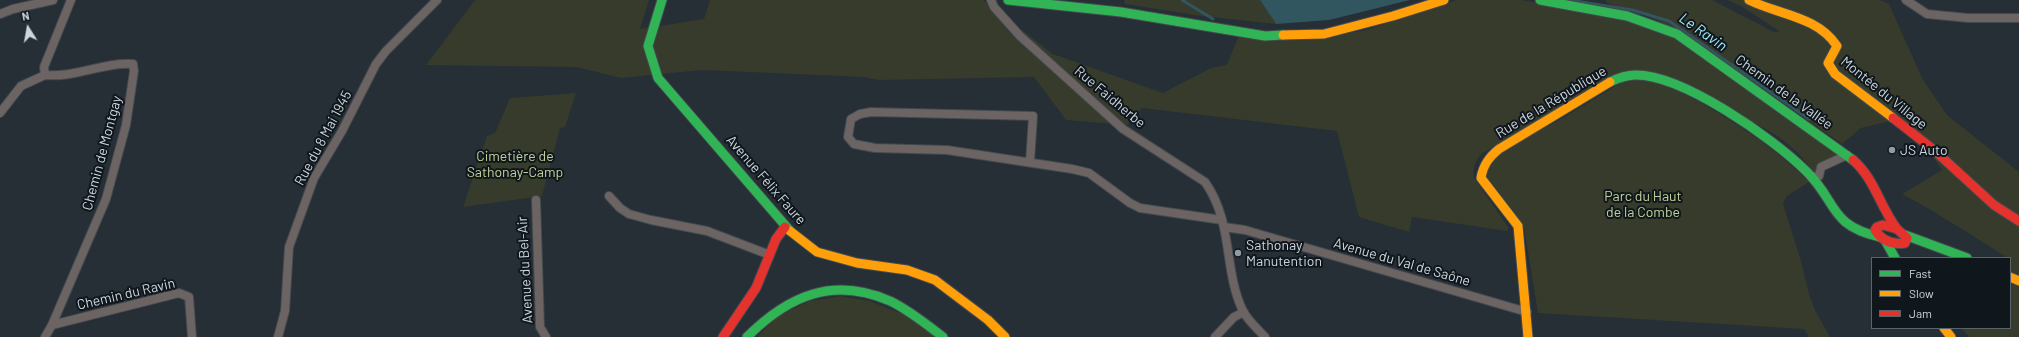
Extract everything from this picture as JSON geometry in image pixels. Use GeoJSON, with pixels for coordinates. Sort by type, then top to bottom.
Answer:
{"type":"FeatureCollection","features":[{"type":"Feature","properties":{"kind":"street"},"geometry":{"type":"LineString","coordinates":[[0,14],[17,7],[36,5],[53,0]]}},
{"type":"Feature","properties":{"kind":"street"},"geometry":{"type":"LineString","coordinates":[[0,113],[21,86],[45,76],[44,67],[71,0]]}},
{"type":"Feature","properties":{"kind":"street","name":"Rue du 8 Mai 1945"},"geometry":{"type":"LineString","coordinates":[[278,337],[285,311],[289,247],[314,178],[342,131],[376,64],[386,51],[437,0]]}},
{"type":"Feature","properties":{"kind":"street","name":"Avenue Félix Faure"},"geometry":{"type":"LineString","coordinates":[[662,0],[648,46],[658,78],[785,227],[818,252],[857,264],[907,270],[935,280],[988,320],[1005,337]]}},
{"type":"Feature","properties":{"kind":"street","name":"Rue Faidherbe"},"geometry":{"type":"LineString","coordinates":[[991,0],[994,7],[1020,36],[1123,129],[1205,182],[1216,196],[1236,285],[1244,312]]}},
{"type":"Feature","properties":{"kind":"street"},"geometry":{"type":"LineString","coordinates":[[1008,0],[1121,12],[1265,36],[1324,34],[1387,18],[1444,0]]}},
{"type":"Feature","properties":{"kind":"street","name":"Chemin de la Vallée"},"geometry":{"type":"LineString","coordinates":[[1540,0],[1624,14],[1654,23],[1676,34],[1864,168],[1872,180],[1885,214],[1905,239]]}},
{"type":"Feature","properties":{"kind":"street","name":"Montée du Village"},"geometry":{"type":"LineString","coordinates":[[1749,0],[1772,11],[1813,24],[1836,39],[1837,46],[1828,64],[1835,74],[1934,150],[1994,205],[2019,221]]}},
{"type":"Feature","properties":{"kind":"street"},"geometry":{"type":"LineString","coordinates":[[1906,0],[1927,14],[1968,18],[2019,18]]}},
{"type":"Feature","properties":{"kind":"street","name":"Chemin de Montgay"},"geometry":{"type":"LineString","coordinates":[[45,76],[67,76],[126,63],[133,64],[134,71],[126,125],[106,199],[52,325],[45,337]]}},
{"type":"Feature","properties":{"kind":"street","name":"Rue de la République"},"geometry":{"type":"LineString","coordinates":[[1528,337],[1527,312],[1518,226],[1481,178],[1482,167],[1487,158],[1499,149],[1611,81],[1625,76],[1639,75],[1656,78],[1673,84],[1772,141],[1811,177],[1835,214],[1846,225],[1857,231],[1894,244]]}},
{"type":"Feature","properties":{"kind":"street","name":"Avenue du Val de Saône"},"geometry":{"type":"LineString","coordinates":[[1030,162],[1033,116],[871,112],[860,114],[850,119],[848,137],[854,144],[875,148],[947,150],[1030,162],[1090,173],[1130,203],[1140,208],[1223,224],[1527,312]]}},
{"type":"Feature","properties":{"kind":"street"},"geometry":{"type":"LineString","coordinates":[[1811,177],[1819,176],[1821,167],[1848,156]]}},
{"type":"Feature","properties":{"kind":"street"},"geometry":{"type":"LineString","coordinates":[[609,196],[621,209],[631,214],[673,225],[706,231],[750,250],[770,255]]}},
{"type":"Feature","properties":{"kind":"street"},"geometry":{"type":"LineString","coordinates":[[1879,197],[1876,232],[1895,257]]}},
{"type":"Feature","properties":{"kind":"street","name":"Avenue du Bel-Air"},"geometry":{"type":"LineString","coordinates":[[536,200],[540,327],[546,337]]}},
{"type":"Feature","properties":{"kind":"street","name":"Rue de la République"},"geometry":{"type":"LineString","coordinates":[[1828,202],[1849,223],[1857,226],[1887,226],[1897,229]]}},
{"type":"Feature","properties":{"kind":"street"},"geometry":{"type":"LineString","coordinates":[[724,337],[756,288],[778,233],[785,227]]}},
{"type":"Feature","properties":{"kind":"street"},"geometry":{"type":"LineString","coordinates":[[1896,257],[1894,244],[1905,239],[1964,257]]}},
{"type":"Feature","properties":{"kind":"street"},"geometry":{"type":"LineString","coordinates":[[747,337],[769,314],[790,301],[811,293],[831,290],[856,290],[881,296],[917,316],[943,337]]}},
{"type":"Feature","properties":{"kind":"street","name":"Chemin du Ravin"},"geometry":{"type":"LineString","coordinates":[[52,325],[179,294],[189,296],[192,337]]}},
{"type":"Feature","properties":{"kind":"street"},"geometry":{"type":"LineString","coordinates":[[1215,337],[1234,317],[1244,312],[1265,337]]}},
{"type":"Feature","properties":{"kind":"street"},"geometry":{"type":"LineString","coordinates":[[1945,329],[1951,337]]}},
{"type":"Feature","properties":{"kind":"green space"},"geometry":{"type":"Polygon","coordinates":[[[475,0],[649,0],[640,29],[704,19],[710,0],[983,0],[1053,54],[1163,93],[1211,68],[1227,65],[1239,35],[1325,37],[1366,30],[1456,0],[1521,0],[1622,16],[1677,35],[1841,152],[1818,166],[1816,174],[1799,154],[1779,137],[1703,93],[1682,82],[1654,74],[1623,72],[1481,154],[1475,165],[1474,178],[1509,228],[1507,231],[1412,217],[1409,232],[1359,217],[1337,131],[1142,108],[1127,125],[1066,120],[1034,77],[879,80],[864,77],[702,70],[621,78],[577,67],[426,65],[475,0]]]}},
{"type":"Feature","properties":{"kind":"green space"},"geometry":{"type":"Polygon","coordinates":[[[1124,0],[1260,0],[1276,24],[1201,16],[1125,4],[1124,0]]]}},
{"type":"Feature","properties":{"kind":"green space"},"geometry":{"type":"Polygon","coordinates":[[[1605,0],[1712,0],[1776,33],[1779,31],[1741,6],[1727,0],[1880,0],[1889,4],[1922,78],[1947,115],[2019,172],[2019,337],[1969,337],[1962,329],[2011,329],[2011,257],[2005,257],[1931,210],[1902,194],[1942,170],[1930,153],[1891,121],[1861,128],[1842,144],[1696,42],[1651,17],[1607,3],[1605,0]]]}},
{"type":"Feature","properties":{"kind":"green space","name":"Parc du Haut de la Combe"},"geometry":{"type":"Polygon","coordinates":[[[1632,78],[1652,80],[1665,84],[1723,116],[1777,153],[1809,182],[1787,196],[1783,204],[1801,261],[1809,294],[1815,310],[1830,337],[1809,337],[1804,329],[1538,313],[1524,227],[1486,178],[1488,165],[1504,150],[1563,118],[1624,81],[1632,78]]]}},
{"type":"Feature","properties":{"kind":"green space","name":"Cimetière de Sathonay-Camp"},"geometry":{"type":"Polygon","coordinates":[[[576,93],[565,127],[560,128],[542,196],[463,207],[487,136],[495,133],[510,98],[576,93]]]}},
{"type":"Feature","properties":{"kind":"green space"},"geometry":{"type":"Polygon","coordinates":[[[841,296],[870,301],[905,315],[935,337],[757,337],[778,316],[810,301],[841,296]]]}},
{"type":"Feature","properties":{"kind":"water"},"geometry":{"type":"Polygon","coordinates":[[[1260,0],[1410,0],[1329,20],[1276,24],[1260,0]]]}},
{"type":"Feature","properties":{"kind":"waterway","name":"Le Ravin"},"geometry":{"type":"LineString","coordinates":[[1182,0],[1213,19]]}},
{"type":"Feature","properties":{"kind":"waterway","name":"Le Ravin"},"geometry":{"type":"LineString","coordinates":[[1569,0],[1632,10],[1669,21],[1809,119]]}},
{"type":"Feature","properties":{"kind":"traffic: fast"},"geometry":{"type":"LineString","coordinates":[[662,0],[648,46],[658,78],[790,231]]}},
{"type":"Feature","properties":{"kind":"traffic: fast"},"geometry":{"type":"LineString","coordinates":[[1008,0],[1121,12],[1265,36],[1283,35]]}},
{"type":"Feature","properties":{"kind":"traffic: fast"},"geometry":{"type":"LineString","coordinates":[[1540,0],[1627,16],[1677,34],[1853,160]]}},
{"type":"Feature","properties":{"kind":"traffic: fast"},"geometry":{"type":"LineString","coordinates":[[1610,82],[1632,75],[1657,78],[1677,86],[1722,109],[1765,137],[1803,168],[1820,187],[1834,210],[1844,222],[1856,230],[1880,237]]}},
{"type":"Feature","properties":{"kind":"traffic: fast"},"geometry":{"type":"LineString","coordinates":[[1905,235],[1964,257]]}},
{"type":"Feature","properties":{"kind":"traffic: fast"},"geometry":{"type":"LineString","coordinates":[[1885,240],[1894,257]]}},
{"type":"Feature","properties":{"kind":"traffic: fast"},"geometry":{"type":"LineString","coordinates":[[747,337],[762,322],[795,300],[812,294],[831,290],[850,290],[870,293],[890,301],[911,313],[943,337]]}},
{"type":"Feature","properties":{"kind":"traffic: slow"},"geometry":{"type":"LineString","coordinates":[[1283,35],[1324,34],[1393,16],[1444,0]]}},
{"type":"Feature","properties":{"kind":"traffic: slow"},"geometry":{"type":"LineString","coordinates":[[1749,0],[1760,6],[1810,22],[1821,28],[1830,36],[1837,46],[1828,63],[1835,74],[1893,118]]}},
{"type":"Feature","properties":{"kind":"traffic: slow"},"geometry":{"type":"LineString","coordinates":[[1528,337],[1518,226],[1481,178],[1484,165],[1499,149],[1610,82]]}},
{"type":"Feature","properties":{"kind":"traffic: slow"},"geometry":{"type":"LineString","coordinates":[[790,231],[817,252],[857,263],[907,270],[935,280],[988,320],[1005,337]]}},
{"type":"Feature","properties":{"kind":"traffic: slow"},"geometry":{"type":"LineString","coordinates":[[2011,277],[2019,281]]}},
{"type":"Feature","properties":{"kind":"traffic: slow"},"geometry":{"type":"LineString","coordinates":[[1945,329],[1951,337]]}},
{"type":"Feature","properties":{"kind":"traffic: jam"},"geometry":{"type":"LineString","coordinates":[[1893,118],[1934,150],[1994,205],[2019,221]]}},
{"type":"Feature","properties":{"kind":"traffic: jam"},"geometry":{"type":"LineString","coordinates":[[1853,160],[1868,175],[1885,211],[1897,229]]}},
{"type":"Feature","properties":{"kind":"traffic: jam"},"geometry":{"type":"LineString","coordinates":[[1883,225],[1897,229],[1907,238],[1905,243],[1896,244],[1884,240],[1875,230],[1877,227],[1883,225]]}},
{"type":"Feature","properties":{"kind":"traffic: jam"},"geometry":{"type":"LineString","coordinates":[[723,337],[760,281],[772,247],[780,232],[785,227]]}},
{"type":"Feature","properties":{"kind":"place","name":"JS Auto"},"geometry":{"type":"Point","coordinates":[1892,150]}},
{"type":"Feature","properties":{"kind":"place","name":"Sathonay Manutention"},"geometry":{"type":"Point","coordinates":[1238,253]}}]}
